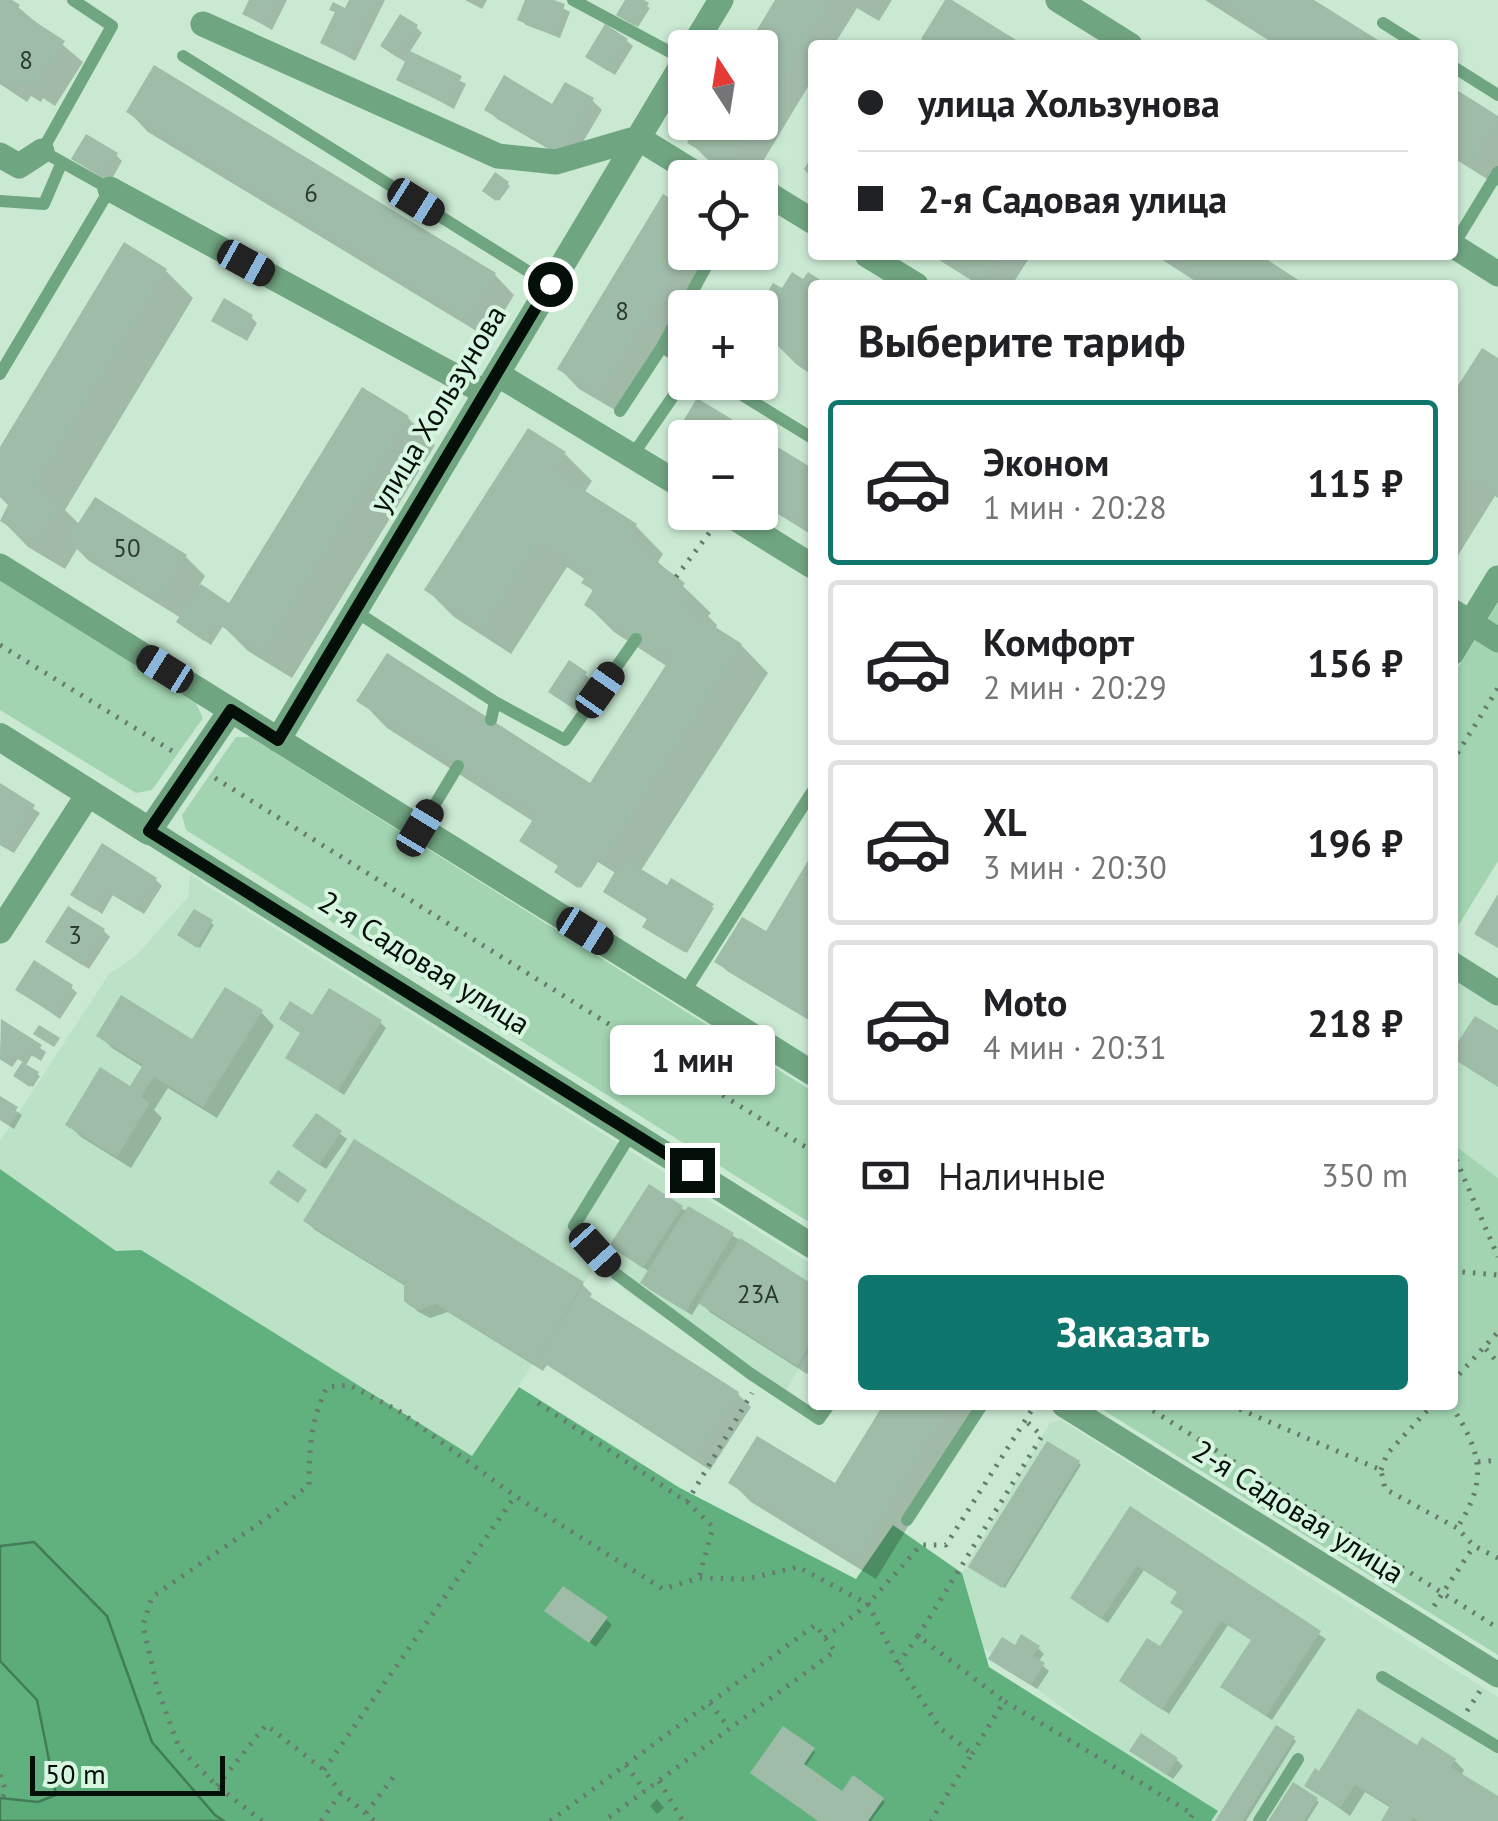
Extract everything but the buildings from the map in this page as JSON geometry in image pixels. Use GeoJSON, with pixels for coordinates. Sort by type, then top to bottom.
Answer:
{"type":"FeatureCollection","features":[{"type":"Feature","properties":{"kind":"street"},"geometry":{"type":"LineString","coordinates":[[703,30],[721,0]]}},
{"type":"Feature","properties":{"kind":"street"},"geometry":{"type":"LineString","coordinates":[[1058,0],[1122,40]]}},
{"type":"Feature","properties":{"kind":"street"},"geometry":{"type":"LineString","coordinates":[[203,24],[498,156],[556,162],[638,138],[674,160]]}},
{"type":"Feature","properties":{"kind":"street","name":"улица Хользунова"},"geometry":{"type":"LineString","coordinates":[[278,740],[668,88]]}},
{"type":"Feature","properties":{"kind":"street"},"geometry":{"type":"LineString","coordinates":[[0,155],[19,166],[52,157]]}},
{"type":"Feature","properties":{"kind":"street"},"geometry":{"type":"LineString","coordinates":[[110,189],[668,478]]}},
{"type":"Feature","properties":{"kind":"street"},"geometry":{"type":"LineString","coordinates":[[778,200],[808,219]]}},
{"type":"Feature","properties":{"kind":"street"},"geometry":{"type":"LineString","coordinates":[[1458,249],[1498,274]]}},
{"type":"Feature","properties":{"kind":"street"},"geometry":{"type":"LineString","coordinates":[[875,260],[908,280]]}},
{"type":"Feature","properties":{"kind":"street"},"geometry":{"type":"LineString","coordinates":[[754,530],[808,564]]}},
{"type":"Feature","properties":{"kind":"street"},"geometry":{"type":"LineString","coordinates":[[0,566],[684,993],[808,1064]]}},
{"type":"Feature","properties":{"kind":"street"},"geometry":{"type":"LineString","coordinates":[[1498,578],[1462,616],[1498,640]]}},
{"type":"Feature","properties":{"kind":"street"},"geometry":{"type":"LineString","coordinates":[[149,831],[231,710]]}},
{"type":"Feature","properties":{"kind":"street","name":"2-я Садовая улица"},"geometry":{"type":"LineString","coordinates":[[0,737],[808,1243]]}},
{"type":"Feature","properties":{"kind":"street"},"geometry":{"type":"LineString","coordinates":[[0,930],[89,793]]}},
{"type":"Feature","properties":{"kind":"street"},"geometry":{"type":"LineString","coordinates":[[1458,968],[1498,993]]}},
{"type":"Feature","properties":{"kind":"street","name":"2-я Садовая улица"},"geometry":{"type":"LineString","coordinates":[[1072,1410],[1495,1673]]}},
{"type":"Feature","properties":{"kind":"lane"},"geometry":{"type":"LineString","coordinates":[[0,201],[44,204],[52,157],[112,26],[73,0]]}},
{"type":"Feature","properties":{"kind":"lane"},"geometry":{"type":"LineString","coordinates":[[572,0],[668,51]]}},
{"type":"Feature","properties":{"kind":"lane"},"geometry":{"type":"LineString","coordinates":[[1382,23],[1410,40]]}},
{"type":"Feature","properties":{"kind":"lane"},"geometry":{"type":"LineString","coordinates":[[182,56],[550,284]]}},
{"type":"Feature","properties":{"kind":"lane"},"geometry":{"type":"LineString","coordinates":[[1458,70],[1498,95]]}},
{"type":"Feature","properties":{"kind":"lane"},"geometry":{"type":"LineString","coordinates":[[0,374],[110,189],[52,157]]}},
{"type":"Feature","properties":{"kind":"lane"},"geometry":{"type":"LineString","coordinates":[[1458,238],[1498,172]]}},
{"type":"Feature","properties":{"kind":"lane"},"geometry":{"type":"LineString","coordinates":[[620,411],[662,347],[704,270]]}},
{"type":"Feature","properties":{"kind":"lane"},"geometry":{"type":"LineString","coordinates":[[662,347],[668,351]]}},
{"type":"Feature","properties":{"kind":"lane"},"geometry":{"type":"LineString","coordinates":[[632,456],[671,400]]}},
{"type":"Feature","properties":{"kind":"lane"},"geometry":{"type":"LineString","coordinates":[[750,400],[808,436]]}},
{"type":"Feature","properties":{"kind":"lane"},"geometry":{"type":"LineString","coordinates":[[354,611],[495,702],[564,740],[636,638]]}},
{"type":"Feature","properties":{"kind":"lane"},"geometry":{"type":"LineString","coordinates":[[491,720],[495,702]]}},
{"type":"Feature","properties":{"kind":"lane"},"geometry":{"type":"LineString","coordinates":[[420,828],[458,766]]}},
{"type":"Feature","properties":{"kind":"lane"},"geometry":{"type":"LineString","coordinates":[[684,993],[808,798]]}},
{"type":"Feature","properties":{"kind":"lane"},"geometry":{"type":"LineString","coordinates":[[632,1132],[574,1226],[616,1274],[760,1380],[820,1419],[826,1410]]}},
{"type":"Feature","properties":{"kind":"lane"},"geometry":{"type":"LineString","coordinates":[[907,1520],[979,1410]]}},
{"type":"Feature","properties":{"kind":"lane"},"geometry":{"type":"LineString","coordinates":[[1382,1676],[1498,1746]]}},
{"type":"Feature","properties":{"kind":"lane"},"geometry":{"type":"LineString","coordinates":[[1260,1821],[1298,1759]]}},
{"type":"Feature","properties":{"kind":"path"},"geometry":{"type":"LineString","coordinates":[[676,577],[711,530]]}},
{"type":"Feature","properties":{"kind":"path"},"geometry":{"type":"LineString","coordinates":[[0,645],[808,1148]]}},
{"type":"Feature","properties":{"kind":"path"},"geometry":{"type":"LineString","coordinates":[[1458,752],[1498,688]]}},
{"type":"Feature","properties":{"kind":"path"},"geometry":{"type":"LineString","coordinates":[[1458,1164],[1498,1258]]}},
{"type":"Feature","properties":{"kind":"path"},"geometry":{"type":"LineString","coordinates":[[1458,1272],[1498,1275]]}},
{"type":"Feature","properties":{"kind":"path"},"geometry":{"type":"LineString","coordinates":[[1458,1376],[1498,1332]]}},
{"type":"Feature","properties":{"kind":"path"},"geometry":{"type":"LineString","coordinates":[[1486,1348],[1498,1363]]}},
{"type":"Feature","properties":{"kind":"path"},"geometry":{"type":"LineString","coordinates":[[687,1502],[760,1380]]}},
{"type":"Feature","properties":{"kind":"path"},"geometry":{"type":"LineString","coordinates":[[262,1821],[217,1786],[179,1748],[156,1687],[143,1625],[152,1597],[308,1484],[309,1446],[316,1410],[327,1387],[349,1385],[400,1411],[515,1496],[663,1589],[699,1578],[746,1579],[798,1567],[868,1604],[898,1664],[940,1728],[972,1754]]}},
{"type":"Feature","properties":{"kind":"path"},"geometry":{"type":"LineString","coordinates":[[538,1404],[687,1502],[713,1527],[699,1578]]}},
{"type":"Feature","properties":{"kind":"path"},"geometry":{"type":"LineString","coordinates":[[825,1638],[868,1604],[921,1545],[946,1545],[1032,1410]]}},
{"type":"Feature","properties":{"kind":"path"},"geometry":{"type":"LineString","coordinates":[[1152,1410],[1498,1628]]}},
{"type":"Feature","properties":{"kind":"path"},"geometry":{"type":"LineString","coordinates":[[1246,1410],[1381,1470]]}},
{"type":"Feature","properties":{"kind":"path"},"geometry":{"type":"LineString","coordinates":[[1427,1410],[1387,1454],[1381,1470],[1385,1489],[1457,1528],[1474,1546],[1498,1558]]}},
{"type":"Feature","properties":{"kind":"path"},"geometry":{"type":"LineString","coordinates":[[1454,1410],[1474,1442],[1478,1462],[1478,1487],[1457,1528]]}},
{"type":"Feature","properties":{"kind":"path"},"geometry":{"type":"LineString","coordinates":[[898,1664],[1042,1436],[1025,1420]]}},
{"type":"Feature","properties":{"kind":"path"},"geometry":{"type":"LineString","coordinates":[[1478,1462],[1498,1460]]}},
{"type":"Feature","properties":{"kind":"path"},"geometry":{"type":"LineString","coordinates":[[324,1770],[515,1496]]}},
{"type":"Feature","properties":{"kind":"path"},"geometry":{"type":"LineString","coordinates":[[1421,1626],[1474,1546]]}},
{"type":"Feature","properties":{"kind":"path"},"geometry":{"type":"LineString","coordinates":[[550,1821],[815,1625],[835,1651],[604,1821]]}},
{"type":"Feature","properties":{"kind":"path"},"geometry":{"type":"LineString","coordinates":[[918,1636],[1004,1700],[1192,1814],[1188,1821]]}},
{"type":"Feature","properties":{"kind":"path"},"geometry":{"type":"LineString","coordinates":[[1460,1722],[1495,1673]]}},
{"type":"Feature","properties":{"kind":"path"},"geometry":{"type":"LineString","coordinates":[[934,1820],[1004,1700]]}},
{"type":"Feature","properties":{"kind":"path"},"geometry":{"type":"LineString","coordinates":[[710,1702],[729,1729]]}},
{"type":"Feature","properties":{"kind":"path"},"geometry":{"type":"LineString","coordinates":[[217,1786],[266,1725],[324,1770],[341,1792],[375,1821]]}},
{"type":"Feature","properties":{"kind":"path"},"geometry":{"type":"LineString","coordinates":[[626,1765],[645,1791]]}},
{"type":"Feature","properties":{"kind":"path"},"geometry":{"type":"LineString","coordinates":[[0,1774],[6,1791],[0,1802]]}},
{"type":"Feature","properties":{"kind":"path"},"geometry":{"type":"LineString","coordinates":[[366,1814],[395,1775]]}},
{"type":"Feature","properties":{"kind":"path"},"geometry":{"type":"LineString","coordinates":[[659,1780],[683,1821]]}},
{"type":"Feature","properties":{"kind":"path"},"geometry":{"type":"LineString","coordinates":[[321,1821],[341,1792]]}},
{"type":"Feature","properties":{"kind":"shaded area"},"geometry":{"type":"Polygon","coordinates":[[[0,580],[196,703],[203,718],[152,790],[136,793],[0,710],[0,580]]]}},
{"type":"Feature","properties":{"kind":"shaded area"},"geometry":{"type":"Polygon","coordinates":[[[1498,603],[1498,861],[1458,926],[1458,667],[1498,603]]]}},
{"type":"Feature","properties":{"kind":"shaded area"},"geometry":{"type":"Polygon","coordinates":[[[236,737],[250,737],[808,1088],[808,1221],[186,830],[182,815],[236,737]]]}},
{"type":"Feature","properties":{"kind":"shaded area"},"geometry":{"type":"Polygon","coordinates":[[[190,875],[808,1262],[808,1353],[781,1399],[624,1289],[606,1249],[473,1457],[116,1251],[0,1169],[0,1141],[109,974],[137,955],[188,897],[190,875]]]}},
{"type":"Feature","properties":{"kind":"shaded area"},"geometry":{"type":"Polygon","coordinates":[[[1458,980],[1498,1005],[1498,1178],[1458,1148],[1458,980]]]}},
{"type":"Feature","properties":{"kind":"shaded area"},"geometry":{"type":"Polygon","coordinates":[[[1458,1148],[1498,1178],[1498,1655],[1103,1410],[1458,1410],[1458,1148]]]}},
{"type":"Feature","properties":{"kind":"shaded area"},"geometry":{"type":"Polygon","coordinates":[[[0,1169],[116,1251],[141,1250],[472,1456],[519,1387],[680,1488],[856,1579],[893,1525],[962,1573],[989,1667],[1218,1811],[1211,1821],[224,1821],[152,1742],[107,1616],[34,1542],[0,1546],[0,1169]]]}},
{"type":"Feature","properties":{"kind":"shaded area"},"geometry":{"type":"Polygon","coordinates":[[[1061,1420],[1498,1697],[1498,1821],[1211,1821],[982,1647],[962,1573],[1050,1423],[1061,1420]]]}},
{"type":"Feature","properties":{"kind":"shaded area"},"geometry":{"type":"Polygon","coordinates":[[[34,1542],[107,1616],[152,1742],[224,1821],[0,1821],[0,1798],[38,1802],[56,1795],[37,1700],[0,1661],[0,1546],[34,1542]]]}},
{"type":"Feature","properties":{"kind":"shaded area"},"geometry":{"type":"Polygon","coordinates":[[[0,1661],[37,1700],[56,1796],[38,1802],[0,1798],[0,1661]]]}},
{"type":"Feature","properties":{"kind":"route"},"geometry":{"type":"LineString","coordinates":[[550,284],[278,740],[231,710],[149,831],[692,1170]]}}]}
